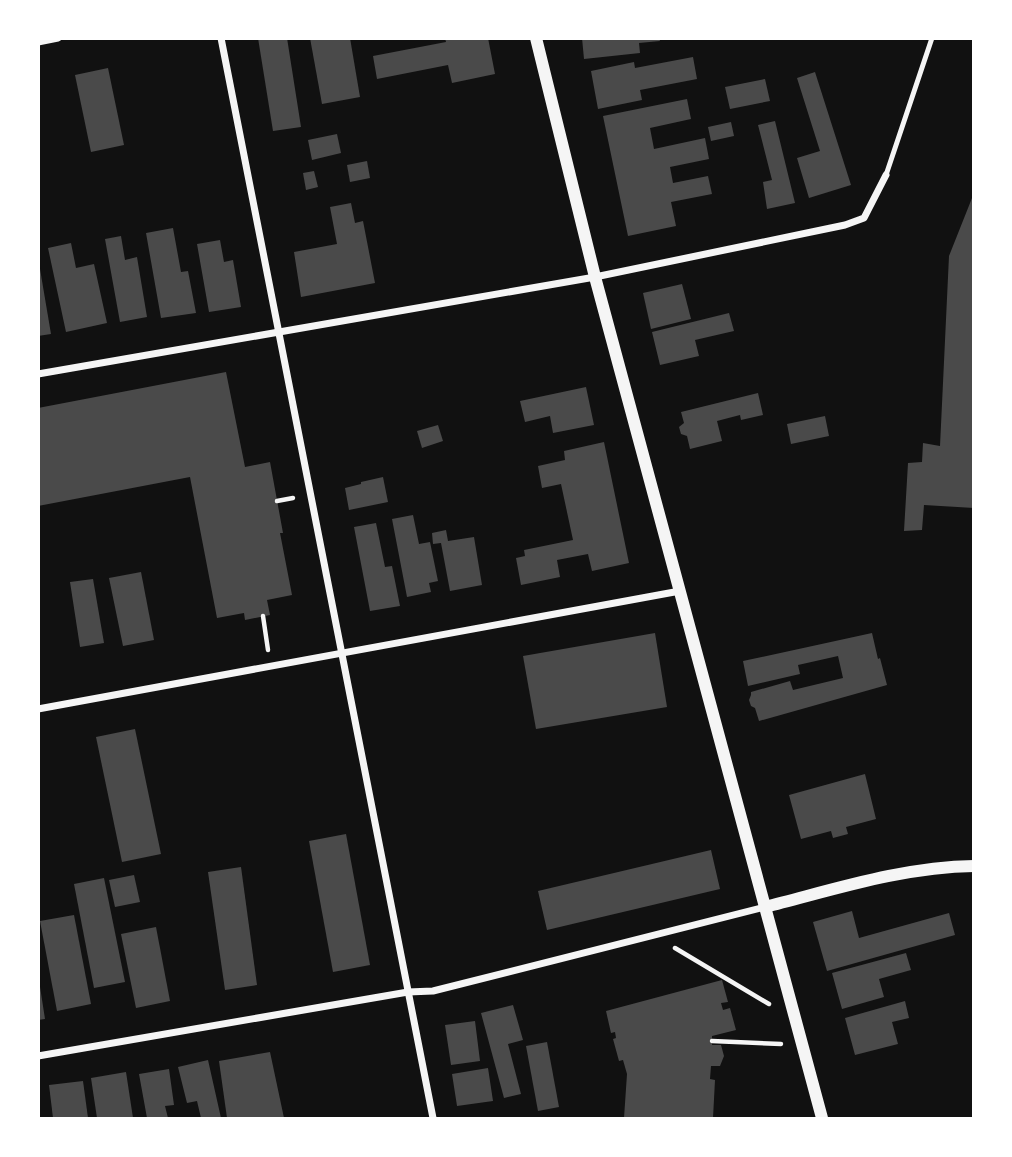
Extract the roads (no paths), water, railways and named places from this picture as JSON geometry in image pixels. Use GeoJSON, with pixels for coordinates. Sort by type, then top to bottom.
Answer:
{"type":"FeatureCollection","features":[{"type":"Feature","properties":{"kind":"street"},"geometry":{"type":"LineString","coordinates":[[38,42],[58,38]]}},
{"type":"Feature","properties":{"kind":"street"},"geometry":{"type":"LineString","coordinates":[[221,38],[433,1118]]}},
{"type":"Feature","properties":{"kind":"street"},"geometry":{"type":"LineString","coordinates":[[536,38],[595,276],[821,1118]]}},
{"type":"Feature","properties":{"kind":"street"},"geometry":{"type":"LineString","coordinates":[[38,374],[595,276],[855,223],[864,218],[886,175]]}},
{"type":"Feature","properties":{"kind":"street"},"geometry":{"type":"LineString","coordinates":[[38,709],[680,590]]}},
{"type":"Feature","properties":{"kind":"street"},"geometry":{"type":"LineString","coordinates":[[38,1056],[408,992],[433,991],[900,873],[974,866]]}},
{"type":"Feature","properties":{"kind":"lane"},"geometry":{"type":"LineString","coordinates":[[886,175],[932,38]]}}]}
